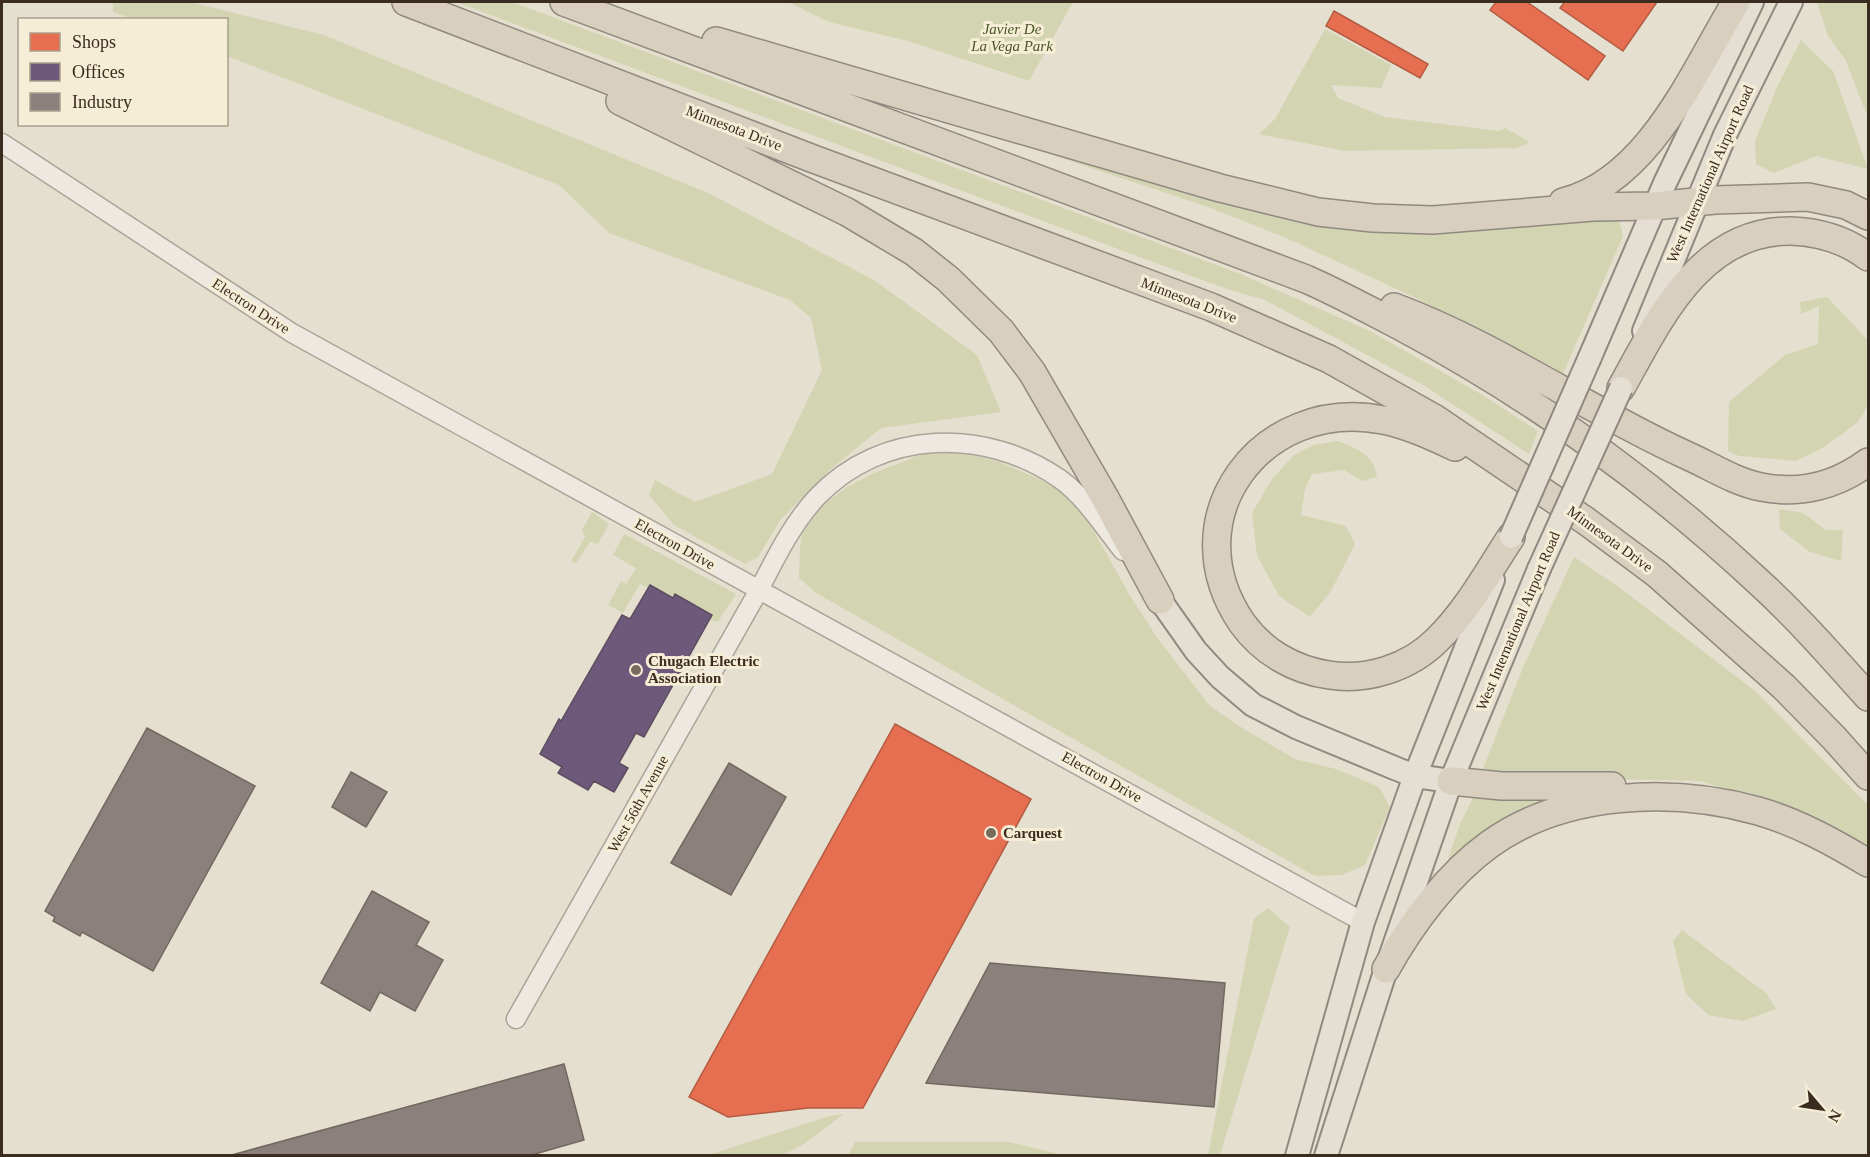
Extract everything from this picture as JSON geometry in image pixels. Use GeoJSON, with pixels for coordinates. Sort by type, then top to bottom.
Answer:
{"type":"FeatureCollection","features":[{"type":"Feature","properties":{"kind":"highway","name":"Minnesota Drive"},"geometry":{"type":"LineString","coordinates":[[406,2],[811,158],[1200,303],[1329,359],[1434,418],[1525,478],[1679,591],[1784,687],[1869,776]]}},
{"type":"Feature","properties":{"kind":"highway"},"geometry":{"type":"LineString","coordinates":[[564,2],[1328,288],[1376,300],[1427,319],[1649,438],[1747,484],[1786,490],[1817,487],[1839,480],[1869,462]]}},
{"type":"Feature","properties":{"kind":"highway"},"geometry":{"type":"LineString","coordinates":[[589,2],[1267,200],[1318,212],[1373,218],[1433,220],[1593,207],[1654,206],[1715,200],[1808,197],[1846,205],[1869,216]]}},
{"type":"Feature","properties":{"kind":"highway"},"geometry":{"type":"LineString","coordinates":[[1515,213],[1569,200],[1611,179],[1625,167],[1656,133],[1736,2]]}},
{"type":"Feature","properties":{"kind":"highway"},"geometry":{"type":"LineString","coordinates":[[436,12],[529,60],[848,212],[914,252],[948,279],[1001,331],[1032,372],[1068,430],[1160,600]]}},
{"type":"Feature","properties":{"kind":"highway"},"geometry":{"type":"LineString","coordinates":[[1621,388],[1665,310],[1686,282],[1732,244],[1760,233],[1805,232],[1826,236],[1869,257]]}},
{"type":"Feature","properties":{"kind":"highway"},"geometry":{"type":"LineString","coordinates":[[1328,288],[1445,350],[1500,383],[1620,466],[1687,519],[1762,585],[1869,698]]}},
{"type":"Feature","properties":{"kind":"highway"},"geometry":{"type":"LineString","coordinates":[[1511,537],[1460,616],[1436,642],[1413,660],[1387,670],[1364,675],[1338,676],[1315,673],[1291,664],[1270,652],[1250,634],[1233,609],[1223,588],[1216,541],[1220,516],[1228,494],[1239,474],[1254,456],[1286,431],[1331,418],[1355,417],[1383,420],[1408,427],[1525,478]]}},
{"type":"Feature","properties":{"kind":"highway"},"geometry":{"type":"LineString","coordinates":[[1451,782],[1502,786],[1628,786],[1685,790],[1712,795],[1734,806]]}},
{"type":"Feature","properties":{"kind":"highway"},"geometry":{"type":"LineString","coordinates":[[1386,969],[1402,939],[1449,881],[1490,844],[1530,822],[1578,804],[1608,799],[1684,798],[1759,811],[1806,828],[1869,863]]}},
{"type":"Feature","properties":{"kind":"main road"},"geometry":{"type":"LineString","coordinates":[[1297,1155],[1363,922],[1454,675],[1654,206],[1709,87],[1752,2]]}},
{"type":"Feature","properties":{"kind":"main road","name":"West International Airport Road"},"geometry":{"type":"LineString","coordinates":[[1326,1155],[1386,969],[1451,782],[1539,568],[1621,388],[1725,135],[1791,2]]}},
{"type":"Feature","properties":{"kind":"main road"},"geometry":{"type":"LineString","coordinates":[[1160,600],[1204,660],[1228,686],[1253,705],[1296,727],[1415,776],[1451,782]]}},
{"type":"Feature","properties":{"kind":"main road"},"geometry":{"type":"LineString","coordinates":[[1363,922],[1381,944],[1386,969]]}},
{"type":"Feature","properties":{"kind":"street","name":"Electron Drive"},"geometry":{"type":"LineString","coordinates":[[2,142],[292,333],[1363,922]]}},
{"type":"Feature","properties":{"kind":"street","name":"West 56th Avenue"},"geometry":{"type":"LineString","coordinates":[[516,1019],[795,524],[818,496],[839,478],[884,453],[938,442],[988,446],[1014,455],[1060,480],[1092,509],[1160,600]]}},
{"type":"Feature","properties":{"kind":"green space"},"geometry":{"type":"Polygon","coordinates":[[[113,2],[190,2],[324,35],[708,193],[874,280],[977,355],[1001,412],[881,428],[830,470],[781,519],[758,557],[745,564],[674,525],[649,495],[655,480],[695,502],[772,474],[822,370],[811,318],[790,300],[609,233],[559,185],[228,56],[228,18],[130,18],[113,12],[113,2]]]}},
{"type":"Feature","properties":{"kind":"green space"},"geometry":{"type":"Polygon","coordinates":[[[456,2],[512,2],[1243,275],[1372,332],[1481,394],[1538,431],[1529,454],[1423,385],[1265,300],[1227,289],[1134,255],[456,2]]]}},
{"type":"Feature","properties":{"kind":"green space","name":"Javier De La Vega Park"},"geometry":{"type":"Polygon","coordinates":[[[788,2],[1073,2],[1029,81],[908,41],[829,22],[788,2]]]}},
{"type":"Feature","properties":{"kind":"green space"},"geometry":{"type":"Polygon","coordinates":[[[1817,2],[1868,2],[1868,118],[1845,59],[1828,36],[1817,2]]]}},
{"type":"Feature","properties":{"kind":"green space"},"geometry":{"type":"Polygon","coordinates":[[[1325,29],[1391,65],[1381,88],[1331,85],[1338,98],[1385,117],[1499,131],[1505,128],[1530,142],[1517,148],[1345,151],[1259,134],[1275,119],[1325,29]]]}},
{"type":"Feature","properties":{"kind":"green space"},"geometry":{"type":"Polygon","coordinates":[[[1801,40],[1833,71],[1868,169],[1816,156],[1774,173],[1756,164],[1755,141],[1777,87],[1801,40]]]}},
{"type":"Feature","properties":{"kind":"green space"},"geometry":{"type":"Polygon","coordinates":[[[943,115],[1295,213],[1618,215],[1623,236],[1562,376],[1416,298],[1284,237],[1208,207],[1070,161],[943,115]]]}},
{"type":"Feature","properties":{"kind":"green space"},"geometry":{"type":"Polygon","coordinates":[[[1827,297],[1868,340],[1868,405],[1858,422],[1823,448],[1796,461],[1739,456],[1728,451],[1729,402],[1785,355],[1818,344],[1819,306],[1801,314],[1800,302],[1827,297]]]}},
{"type":"Feature","properties":{"kind":"green space"},"geometry":{"type":"Polygon","coordinates":[[[1338,441],[1364,453],[1372,463],[1377,477],[1362,481],[1344,470],[1312,474],[1305,489],[1301,515],[1346,526],[1355,544],[1331,591],[1310,617],[1279,596],[1257,555],[1252,513],[1272,479],[1294,455],[1313,445],[1338,441]]]}},
{"type":"Feature","properties":{"kind":"green space"},"geometry":{"type":"Polygon","coordinates":[[[960,452],[1000,462],[1068,492],[1091,526],[1129,594],[1158,639],[1210,706],[1295,759],[1336,769],[1379,787],[1390,807],[1365,865],[1342,875],[1315,876],[816,593],[799,578],[802,534],[820,508],[847,487],[874,473],[923,454],[960,452]]]}},
{"type":"Feature","properties":{"kind":"green space"},"geometry":{"type":"Polygon","coordinates":[[[1779,509],[1803,513],[1826,530],[1843,530],[1841,561],[1810,552],[1780,529],[1779,509]]]}},
{"type":"Feature","properties":{"kind":"green space"},"geometry":{"type":"Polygon","coordinates":[[[592,512],[609,524],[598,544],[590,542],[576,563],[571,561],[585,537],[582,530],[592,512]]]}},
{"type":"Feature","properties":{"kind":"green space"},"geometry":{"type":"Polygon","coordinates":[[[624,534],[736,594],[718,622],[709,620],[712,614],[675,594],[673,598],[650,585],[648,588],[640,584],[623,613],[608,605],[621,581],[626,584],[636,568],[613,555],[624,534]]]}},
{"type":"Feature","properties":{"kind":"green space"},"geometry":{"type":"Polygon","coordinates":[[[1574,557],[1616,585],[1754,690],[1868,805],[1868,852],[1774,806],[1701,781],[1562,778],[1482,771],[1524,665],[1574,557]]]}},
{"type":"Feature","properties":{"kind":"green space"},"geometry":{"type":"Polygon","coordinates":[[[1474,796],[1568,797],[1446,865],[1460,824],[1474,796]]]}},
{"type":"Feature","properties":{"kind":"green space"},"geometry":{"type":"Polygon","coordinates":[[[1268,908],[1290,927],[1220,1155],[1208,1155],[1254,918],[1268,908]]]}},
{"type":"Feature","properties":{"kind":"green space"},"geometry":{"type":"Polygon","coordinates":[[[1682,930],[1766,993],[1776,1009],[1743,1021],[1708,1015],[1686,994],[1673,941],[1682,930]]]}},
{"type":"Feature","properties":{"kind":"green space"},"geometry":{"type":"Polygon","coordinates":[[[844,1114],[801,1146],[782,1155],[708,1155],[830,1116],[844,1114]]]}},
{"type":"Feature","properties":{"kind":"green space"},"geometry":{"type":"Polygon","coordinates":[[[855,1142],[1008,1142],[1064,1155],[848,1155],[855,1142]]]}},
{"type":"Feature","properties":{"kind":"building: Shops"},"geometry":{"type":"Polygon","coordinates":[[[1496,2],[1527,2],[1605,56],[1588,80],[1490,10],[1496,2]]]}},
{"type":"Feature","properties":{"kind":"building: Shops"},"geometry":{"type":"Polygon","coordinates":[[[1562,2],[1657,2],[1623,51],[1560,8],[1564,3],[1562,2]]]}},
{"type":"Feature","properties":{"kind":"building: Shops"},"geometry":{"type":"Polygon","coordinates":[[[1334,11],[1428,64],[1420,78],[1326,26],[1334,11]]]}},
{"type":"Feature","properties":{"kind":"building: Shops"},"geometry":{"type":"Polygon","coordinates":[[[895,724],[1031,799],[863,1108],[808,1108],[728,1117],[689,1097],[895,724]]]}},
{"type":"Feature","properties":{"kind":"building: Offices","name":"Chugach Electric Association"},"geometry":{"type":"Polygon","coordinates":[[[650,585],[673,598],[675,594],[712,615],[644,737],[636,733],[619,763],[628,768],[614,792],[594,781],[588,790],[558,773],[562,767],[540,754],[622,615],[630,619],[650,585]]]}},
{"type":"Feature","properties":{"kind":"building: Industry"},"geometry":{"type":"Polygon","coordinates":[[[147,728],[255,786],[153,971],[82,932],[80,936],[53,921],[55,917],[45,911],[147,728]]]}},
{"type":"Feature","properties":{"kind":"building: Industry"},"geometry":{"type":"Polygon","coordinates":[[[729,763],[786,797],[731,895],[671,863],[729,763]]]}},
{"type":"Feature","properties":{"kind":"building: Industry"},"geometry":{"type":"Polygon","coordinates":[[[351,772],[387,792],[366,827],[332,807],[351,772]]]}},
{"type":"Feature","properties":{"kind":"building: Industry"},"geometry":{"type":"Polygon","coordinates":[[[372,891],[429,922],[416,945],[443,960],[415,1011],[380,992],[370,1011],[321,983],[372,891]]]}},
{"type":"Feature","properties":{"kind":"building: Industry"},"geometry":{"type":"Polygon","coordinates":[[[990,963],[1225,983],[1214,1107],[926,1083],[990,963]]]}},
{"type":"Feature","properties":{"kind":"building: Industry"},"geometry":{"type":"Polygon","coordinates":[[[564,1064],[584,1140],[528,1156],[228,1156],[564,1064]]]}},
{"type":"Feature","properties":{"kind":"place","name":"Chugach Electric Association"},"geometry":{"type":"Point","coordinates":[636,670]}},
{"type":"Feature","properties":{"kind":"place","name":"Carquest"},"geometry":{"type":"Point","coordinates":[991,833]}}]}
